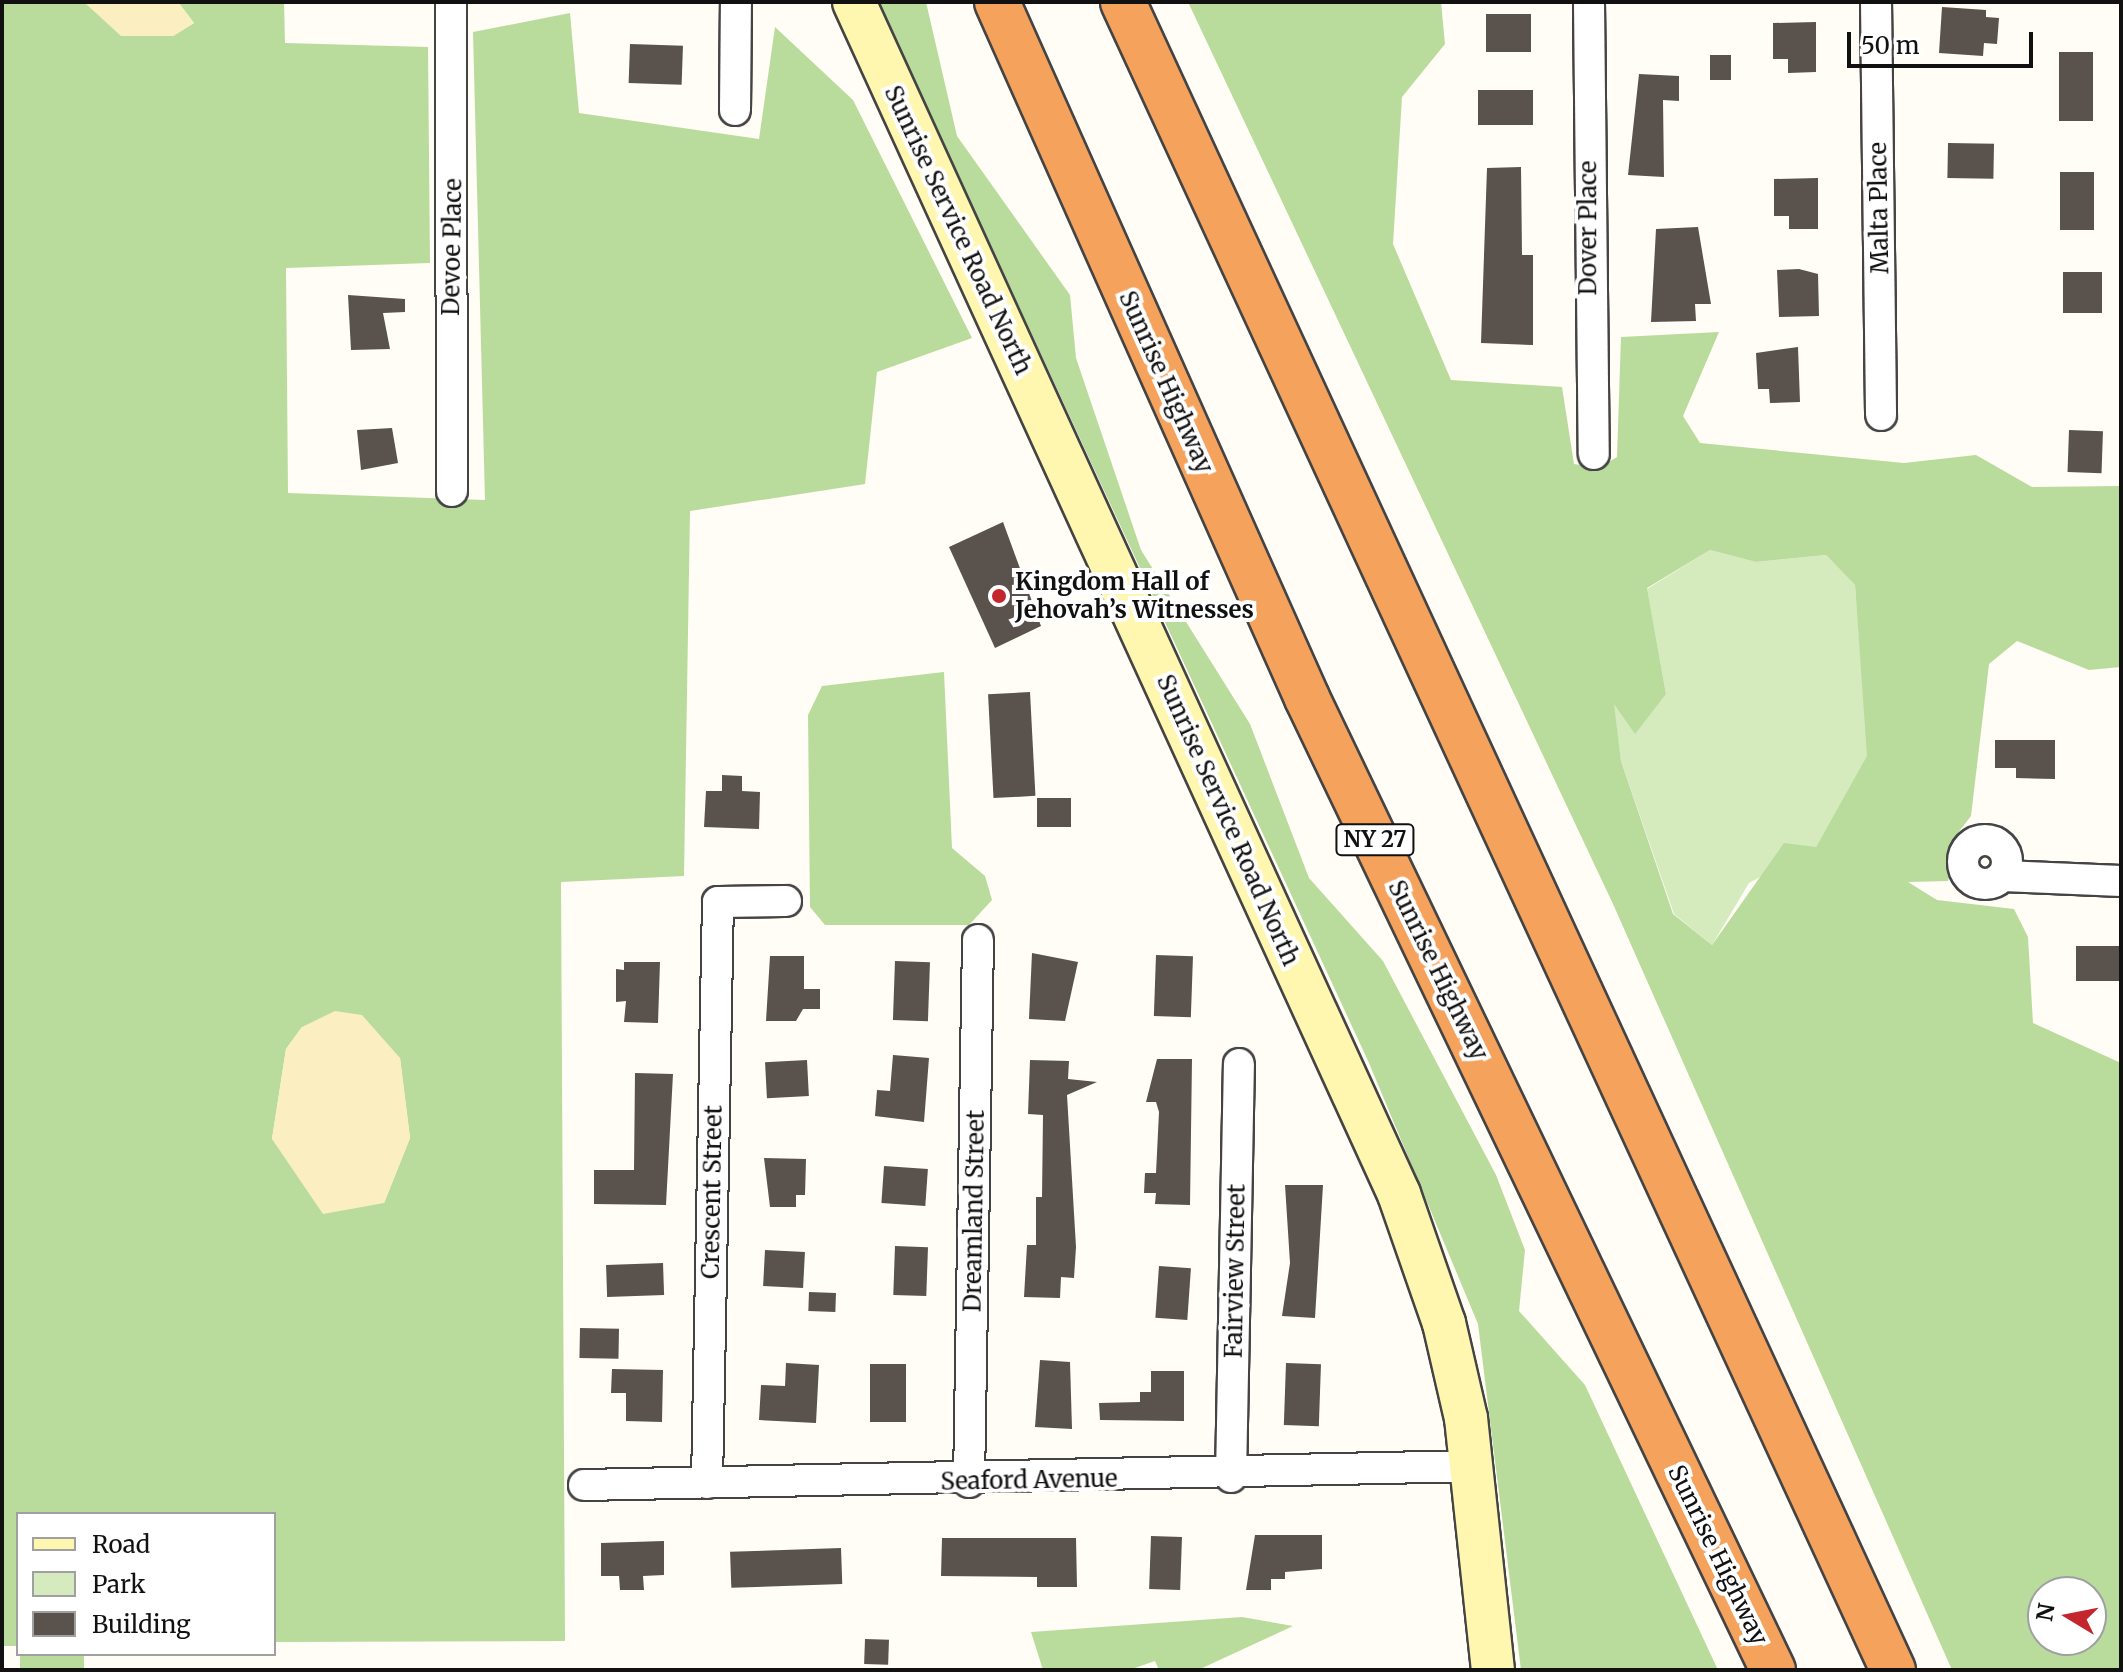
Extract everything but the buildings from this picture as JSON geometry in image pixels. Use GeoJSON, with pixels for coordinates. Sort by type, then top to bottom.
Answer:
{"type":"FeatureCollection","features":[{"type":"Feature","properties":{"kind":"highway","name":"Sunrise Highway"},"geometry":{"type":"LineString","coordinates":[[997,2],[1307,698],[1773,1670]]}},
{"type":"Feature","properties":{"kind":"highway"},"geometry":{"type":"LineString","coordinates":[[1123,2],[1893,1670]]}},
{"type":"Feature","properties":{"kind":"street","name":"Devoe Place"},"geometry":{"type":"LineString","coordinates":[[451,2],[452,491]]}},
{"type":"Feature","properties":{"kind":"street"},"geometry":{"type":"LineString","coordinates":[[735,110],[736,2]]}},
{"type":"Feature","properties":{"kind":"street","name":"Sunrise Service Road North"},"geometry":{"type":"LineString","coordinates":[[854,2],[1399,1194],[1444,1323],[1473,1466],[1493,1670]]}},
{"type":"Feature","properties":{"kind":"street","name":"Dover Place"},"geometry":{"type":"LineString","coordinates":[[1589,2],[1594,454]]}},
{"type":"Feature","properties":{"kind":"street","name":"Malta Place"},"geometry":{"type":"LineString","coordinates":[[1876,2],[1881,415]]}},
{"type":"Feature","properties":{"kind":"street"},"geometry":{"type":"LineString","coordinates":[[2003,876],[2121,881]]}},
{"type":"Feature","properties":{"kind":"street","name":"Crescent Street"},"geometry":{"type":"LineString","coordinates":[[707,1483],[718,902],[786,901]]}},
{"type":"Feature","properties":{"kind":"street","name":"Dreamland Street"},"geometry":{"type":"LineString","coordinates":[[969,1482],[978,940]]}},
{"type":"Feature","properties":{"kind":"street","name":"Fairview Street"},"geometry":{"type":"LineString","coordinates":[[1231,1477],[1239,1064]]}},
{"type":"Feature","properties":{"kind":"street","name":"Seaford Avenue"},"geometry":{"type":"LineString","coordinates":[[584,1485],[1231,1477],[1473,1466]]}},
{"type":"Feature","properties":{"kind":"green space"},"geometry":{"type":"Polygon","coordinates":[[[2,2],[84,2],[122,35],[173,36],[194,23],[178,2],[284,2],[285,43],[428,47],[430,263],[286,268],[288,493],[485,500],[473,32],[570,13],[579,113],[759,139],[775,27],[853,100],[972,338],[877,372],[865,484],[690,511],[684,876],[561,882],[565,1641],[276,1642],[276,1512],[16,1512],[16,1646],[2,1646],[2,2]],[[302,1027],[286,1049],[272,1139],[384,1203],[410,1138],[400,1058],[302,1027]]]}},
{"type":"Feature","properties":{"kind":"green space"},"geometry":{"type":"Polygon","coordinates":[[[878,2],[926,2],[957,136],[1070,295],[1076,358],[1141,550],[1250,724],[1309,878],[1383,961],[1496,1175],[1525,1250],[1519,1311],[1585,1385],[1718,1670],[1521,1670],[1478,1324],[1369,1063],[878,2]]]}},
{"type":"Feature","properties":{"kind":"green space"},"geometry":{"type":"Polygon","coordinates":[[[1188,2],[1441,2],[1445,44],[1402,97],[1393,244],[1451,380],[1562,387],[1574,464],[1599,468],[1617,457],[1621,337],[1719,332],[1683,416],[1700,443],[1904,463],[1976,455],[2032,487],[2121,486],[2121,667],[2089,670],[2017,641],[1989,664],[1971,816],[1957,834],[1948,881],[1908,882],[1937,900],[2014,909],[2028,937],[2033,1023],[2121,1063],[2121,1670],[1952,1670],[1613,904],[1188,2]],[[1710,550],[1647,588],[1666,694],[1635,734],[1614,704],[1621,761],[1673,914],[1712,945],[1784,843],[1816,847],[1867,756],[1855,585],[1826,555],[1756,562],[1710,550]]]}},
{"type":"Feature","properties":{"kind":"green space"},"geometry":{"type":"Polygon","coordinates":[[[1710,550],[1756,562],[1826,555],[1855,585],[1868,756],[1816,847],[1749,883],[1712,945],[1674,914],[1621,761],[1613,702],[1666,694],[1647,589],[1710,550]]]}},
{"type":"Feature","properties":{"kind":"green space"},"geometry":{"type":"Polygon","coordinates":[[[944,672],[952,848],[985,876],[992,900],[969,925],[825,925],[810,907],[808,715],[822,686],[944,672]]]}},
{"type":"Feature","properties":{"kind":"green space"},"geometry":{"type":"Polygon","coordinates":[[[1242,1617],[1293,1626],[1198,1670],[1159,1670],[1155,1661],[1129,1670],[1043,1670],[1031,1632],[1242,1617]]]}},
{"type":"Feature","properties":{"kind":"green space"},"geometry":{"type":"Polygon","coordinates":[[[20,1656],[84,1656],[84,1670],[20,1670],[20,1656]]]}},
{"type":"Feature","properties":{"kind":"sand"},"geometry":{"type":"Polygon","coordinates":[[[84,2],[178,2],[194,23],[173,36],[121,36],[84,2]]]}},
{"type":"Feature","properties":{"kind":"sand"},"geometry":{"type":"Polygon","coordinates":[[[335,1011],[362,1015],[400,1058],[410,1138],[384,1203],[323,1214],[272,1139],[286,1049],[302,1027],[335,1011]]]}},
{"type":"Feature","properties":{"kind":"place","name":"Kingdom Hall of Jehovah’s Witnesses"},"geometry":{"type":"Point","coordinates":[999,596]}}]}
